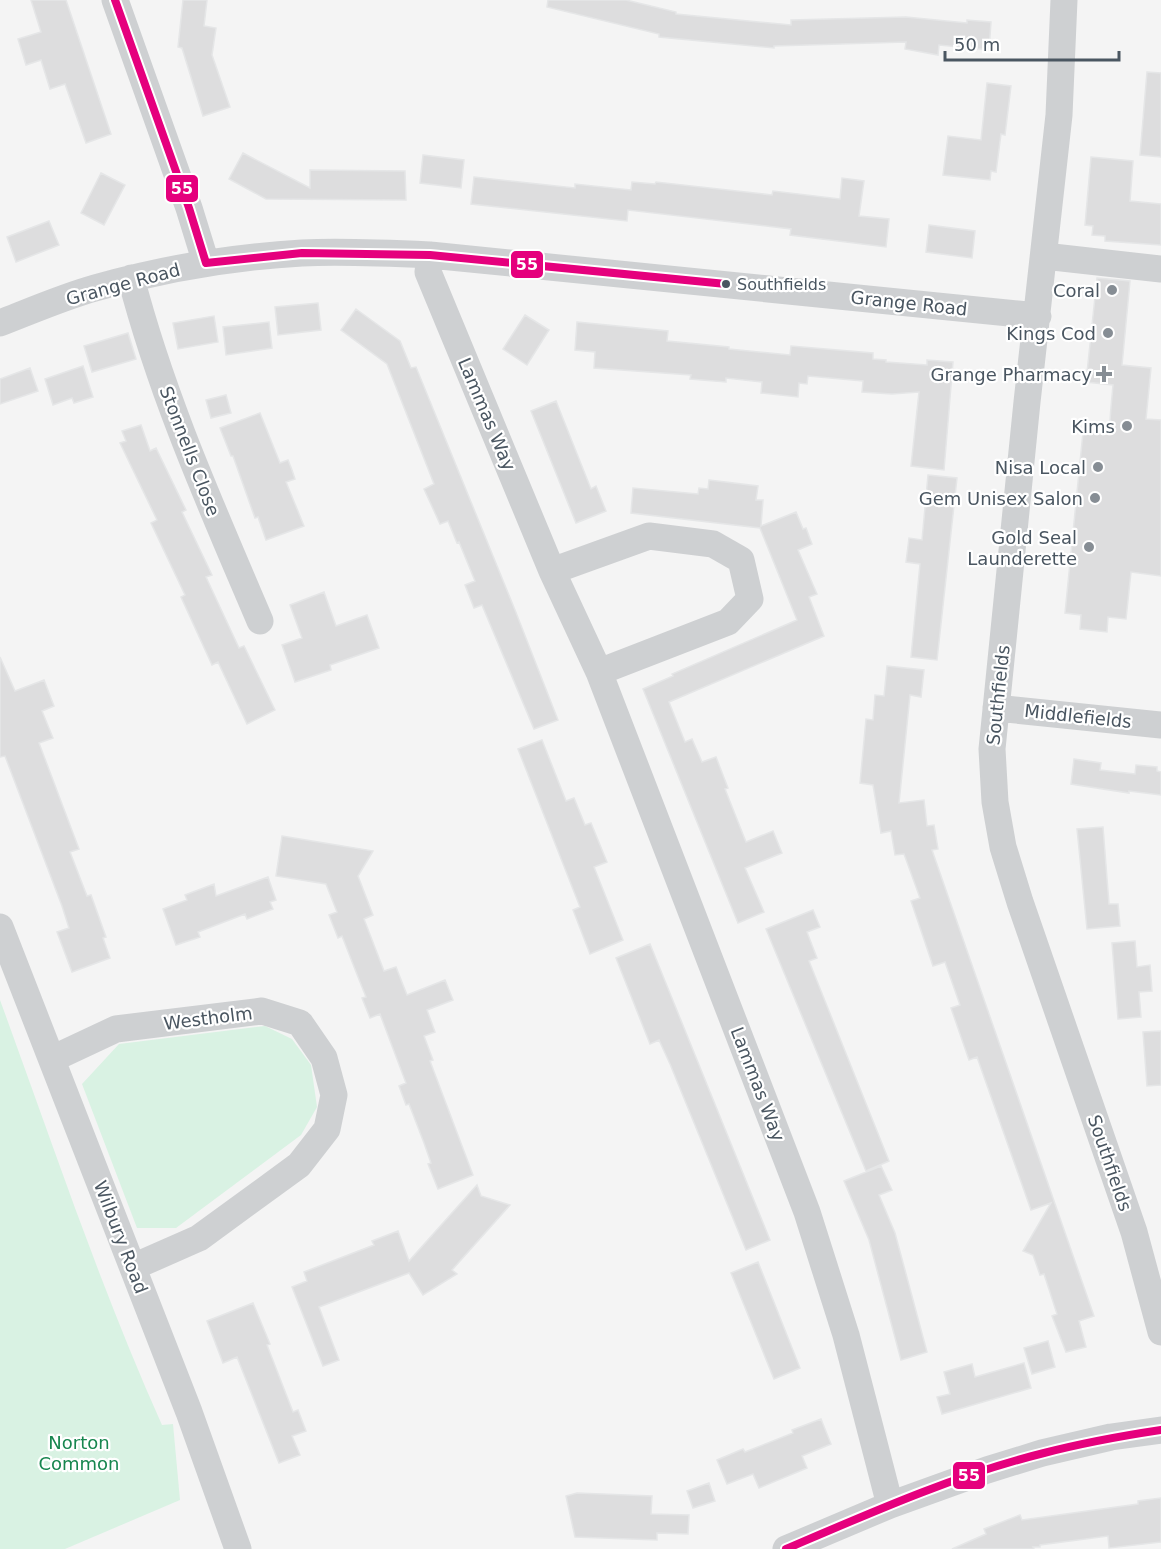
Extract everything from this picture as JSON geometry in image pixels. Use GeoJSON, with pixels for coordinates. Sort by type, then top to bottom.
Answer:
{"type":"FeatureCollection","features":[{"type":"Feature","properties":{"kind":"street"},"geometry":{"type":"LineString","coordinates":[[115,0],[189,208],[206,263]]}},
{"type":"Feature","properties":{"kind":"street","name":"Southfields"},"geometry":{"type":"LineString","coordinates":[[1064,0],[1059,114],[992,749],[995,802],[1003,847],[1020,902],[1134,1232],[1161,1332]]}},
{"type":"Feature","properties":{"kind":"street","name":"Grange Road"},"geometry":{"type":"LineString","coordinates":[[0,323],[92,289],[132,278],[206,263],[302,253],[430,255],[1038,316]]}},
{"type":"Feature","properties":{"kind":"street","name":"Lammas Way"},"geometry":{"type":"LineString","coordinates":[[430,255],[428,272],[552,571],[599,672],[807,1212],[846,1335],[890,1505]]}},
{"type":"Feature","properties":{"kind":"street"},"geometry":{"type":"LineString","coordinates":[[1044,256],[1161,269]]}},
{"type":"Feature","properties":{"kind":"street","name":"Stonnells Close"},"geometry":{"type":"LineString","coordinates":[[132,278],[154,358],[188,452],[260,621]]}},
{"type":"Feature","properties":{"kind":"street"},"geometry":{"type":"LineString","coordinates":[[552,571],[649,536],[713,544],[741,560],[750,599],[728,622],[599,672]]}},
{"type":"Feature","properties":{"kind":"street","name":"Middlefields"},"geometry":{"type":"LineString","coordinates":[[996,708],[1161,725]]}},
{"type":"Feature","properties":{"kind":"street","name":"Wilbury Road"},"geometry":{"type":"LineString","coordinates":[[0,927],[216,1482],[238,1549]]}},
{"type":"Feature","properties":{"kind":"street","name":"Westholm"},"geometry":{"type":"LineString","coordinates":[[52,1059],[116,1029],[262,1011],[300,1023],[324,1058],[334,1095],[329,1122],[327,1129],[299,1165],[199,1238],[133,1267]]}},
{"type":"Feature","properties":{"kind":"street"},"geometry":{"type":"LineString","coordinates":[[786,1549],[890,1505],[987,1470],[1042,1453],[1111,1437],[1161,1430]]}},
{"type":"Feature","properties":{"kind":"green space","name":"Norton Common"},"geometry":{"type":"Polygon","coordinates":[[[0,1000],[77,1214],[139,1373],[162,1425],[173,1424],[180,1500],[65,1549],[0,1549],[0,1000]]]}},
{"type":"Feature","properties":{"kind":"green space"},"geometry":{"type":"Polygon","coordinates":[[[265,1026],[292,1039],[311,1065],[317,1107],[301,1135],[176,1228],[137,1228],[82,1084],[119,1044],[265,1026]]]}},
{"type":"Feature","properties":{"kind":"building"},"geometry":{"type":"Polygon","coordinates":[[[31,0],[66,0],[111,134],[86,143],[65,84],[50,89],[41,60],[26,65],[18,39],[41,32],[31,0]]]}},
{"type":"Feature","properties":{"kind":"building"},"geometry":{"type":"Polygon","coordinates":[[[183,0],[207,0],[204,26],[216,28],[212,55],[230,107],[203,116],[182,48],[178,47],[183,0]]]}},
{"type":"Feature","properties":{"kind":"building"},"geometry":{"type":"Polygon","coordinates":[[[548,0],[626,0],[676,12],[676,14],[791,25],[791,20],[906,17],[967,23],[967,20],[991,22],[989,50],[939,45],[938,55],[905,49],[906,42],[774,46],[774,48],[659,37],[659,34],[547,7],[548,0]]]}},
{"type":"Feature","properties":{"kind":"building"},"geometry":{"type":"Polygon","coordinates":[[[1147,72],[1161,73],[1161,157],[1140,155],[1147,72]]]}},
{"type":"Feature","properties":{"kind":"building"},"geometry":{"type":"Polygon","coordinates":[[[987,83],[1011,86],[1005,135],[1001,134],[996,172],[991,171],[990,180],[943,175],[948,136],[981,140],[987,83]]]}},
{"type":"Feature","properties":{"kind":"building"},"geometry":{"type":"Polygon","coordinates":[[[243,153],[310,188],[310,170],[405,171],[406,200],[266,199],[229,179],[243,153]]]}},
{"type":"Feature","properties":{"kind":"building"},"geometry":{"type":"Polygon","coordinates":[[[423,155],[464,160],[461,188],[420,183],[423,155]]]}},
{"type":"Feature","properties":{"kind":"building"},"geometry":{"type":"Polygon","coordinates":[[[1091,157],[1133,161],[1130,201],[1161,204],[1161,245],[1105,241],[1105,236],[1092,235],[1093,226],[1085,225],[1091,157]]]}},
{"type":"Feature","properties":{"kind":"building"},"geometry":{"type":"Polygon","coordinates":[[[101,173],[125,185],[104,225],[81,213],[101,173]]]}},
{"type":"Feature","properties":{"kind":"building"},"geometry":{"type":"Polygon","coordinates":[[[474,177],[575,188],[575,184],[631,190],[632,182],[655,184],[656,182],[772,195],[773,191],[840,199],[842,178],[864,181],[859,216],[889,219],[886,247],[790,235],[791,229],[628,210],[627,221],[471,204],[474,177]]]}},
{"type":"Feature","properties":{"kind":"building"},"geometry":{"type":"Polygon","coordinates":[[[49,221],[59,245],[16,262],[7,237],[49,221]]]}},
{"type":"Feature","properties":{"kind":"building"},"geometry":{"type":"Polygon","coordinates":[[[929,225],[975,231],[972,258],[926,252],[929,225]]]}},
{"type":"Feature","properties":{"kind":"building"},"geometry":{"type":"Polygon","coordinates":[[[1097,278],[1130,281],[1122,365],[1151,368],[1146,419],[1161,420],[1161,576],[1131,572],[1126,619],[1108,617],[1107,632],[1080,629],[1081,615],[1065,613],[1083,432],[1109,434],[1113,385],[1086,382],[1097,278]]]}},
{"type":"Feature","properties":{"kind":"building"},"geometry":{"type":"Polygon","coordinates":[[[318,303],[321,330],[278,335],[275,307],[318,303]]]}},
{"type":"Feature","properties":{"kind":"building"},"geometry":{"type":"Polygon","coordinates":[[[356,309],[400,341],[411,368],[416,367],[558,720],[534,729],[482,605],[474,608],[465,585],[475,581],[448,521],[440,524],[424,489],[434,484],[387,364],[341,330],[356,309]]]}},
{"type":"Feature","properties":{"kind":"building"},"geometry":{"type":"Polygon","coordinates":[[[525,315],[549,330],[527,365],[503,349],[525,315]]]}},
{"type":"Feature","properties":{"kind":"building"},"geometry":{"type":"Polygon","coordinates":[[[214,316],[218,342],[178,349],[173,323],[214,316]]]}},
{"type":"Feature","properties":{"kind":"building"},"geometry":{"type":"Polygon","coordinates":[[[269,322],[272,348],[226,355],[223,327],[269,322]]]}},
{"type":"Feature","properties":{"kind":"building"},"geometry":{"type":"Polygon","coordinates":[[[577,322],[668,331],[667,341],[729,347],[729,349],[790,355],[791,346],[873,353],[873,359],[886,360],[886,362],[927,365],[927,360],[953,362],[944,470],[911,466],[919,392],[892,394],[862,392],[863,381],[808,376],[807,384],[799,383],[798,397],[761,393],[762,382],[726,378],[726,382],[690,379],[691,375],[594,368],[595,352],[575,350],[577,322]]]}},
{"type":"Feature","properties":{"kind":"building"},"geometry":{"type":"Polygon","coordinates":[[[128,333],[136,359],[92,372],[84,346],[128,333]]]}},
{"type":"Feature","properties":{"kind":"building"},"geometry":{"type":"Polygon","coordinates":[[[83,366],[93,397],[74,403],[72,398],[53,405],[45,379],[83,366]]]}},
{"type":"Feature","properties":{"kind":"building"},"geometry":{"type":"Polygon","coordinates":[[[30,368],[38,391],[0,404],[0,379],[30,368]]]}},
{"type":"Feature","properties":{"kind":"building"},"geometry":{"type":"Polygon","coordinates":[[[226,395],[231,413],[211,418],[206,400],[226,395]]]}},
{"type":"Feature","properties":{"kind":"building"},"geometry":{"type":"Polygon","coordinates":[[[556,401],[591,489],[596,486],[606,511],[576,523],[531,411],[556,401]]]}},
{"type":"Feature","properties":{"kind":"building"},"geometry":{"type":"Polygon","coordinates":[[[260,413],[280,463],[288,460],[292,470],[295,479],[286,482],[304,526],[266,540],[258,517],[255,518],[233,456],[231,456],[220,428],[260,413]]]}},
{"type":"Feature","properties":{"kind":"building"},"geometry":{"type":"Polygon","coordinates":[[[141,425],[150,451],[156,448],[186,510],[182,512],[212,575],[206,577],[239,648],[244,646],[275,710],[247,724],[218,662],[212,665],[181,597],[185,595],[151,523],[157,520],[120,443],[126,441],[122,431],[141,425]]]}},
{"type":"Feature","properties":{"kind":"building"},"geometry":{"type":"Polygon","coordinates":[[[928,475],[957,478],[937,660],[911,657],[920,564],[906,562],[909,538],[922,540],[928,475]]]}},
{"type":"Feature","properties":{"kind":"building"},"geometry":{"type":"Polygon","coordinates":[[[709,480],[758,486],[756,500],[763,500],[761,526],[796,512],[812,544],[798,550],[817,594],[809,597],[824,636],[669,702],[685,742],[692,739],[702,762],[716,757],[728,788],[725,789],[746,842],[773,831],[782,853],[745,868],[764,912],[738,923],[643,689],[673,676],[672,674],[797,620],[760,528],[631,513],[633,488],[698,494],[699,488],[708,489],[709,480]]]}},
{"type":"Feature","properties":{"kind":"building"},"geometry":{"type":"Polygon","coordinates":[[[324,592],[336,626],[367,615],[379,648],[330,665],[331,670],[295,682],[282,645],[302,638],[290,605],[324,592]]]}},
{"type":"Feature","properties":{"kind":"building"},"geometry":{"type":"Polygon","coordinates":[[[0,657],[15,691],[44,680],[54,706],[42,711],[53,738],[39,743],[79,849],[70,852],[87,896],[91,895],[106,937],[103,938],[110,958],[72,972],[57,932],[69,928],[62,906],[5,756],[0,757],[0,657]]]}},
{"type":"Feature","properties":{"kind":"building"},"geometry":{"type":"Polygon","coordinates":[[[887,666],[924,670],[921,697],[910,695],[899,803],[924,800],[927,826],[934,825],[938,849],[932,850],[1094,1316],[1079,1321],[1086,1347],[1066,1352],[1052,1316],[1057,1314],[1044,1274],[1040,1275],[1033,1255],[1023,1251],[1051,1203],[1031,1210],[977,1057],[969,1060],[951,1008],[960,1005],[945,962],[933,966],[911,901],[920,898],[904,854],[895,855],[891,831],[881,833],[873,785],[860,783],[866,719],[873,720],[875,695],[884,696],[887,666]]]}},
{"type":"Feature","properties":{"kind":"building"},"geometry":{"type":"Polygon","coordinates":[[[542,740],[566,801],[574,798],[585,825],[591,823],[607,862],[594,867],[623,940],[590,954],[573,910],[580,907],[518,749],[542,740]]]}},
{"type":"Feature","properties":{"kind":"building"},"geometry":{"type":"Polygon","coordinates":[[[1074,759],[1101,763],[1100,770],[1135,774],[1136,765],[1157,767],[1157,771],[1161,772],[1161,795],[1129,791],[1129,793],[1071,784],[1074,759]]]}},
{"type":"Feature","properties":{"kind":"building"},"geometry":{"type":"Polygon","coordinates":[[[1103,827],[1109,904],[1118,904],[1120,926],[1087,929],[1077,829],[1103,827]]]}},
{"type":"Feature","properties":{"kind":"building"},"geometry":{"type":"Polygon","coordinates":[[[282,836],[373,851],[358,876],[373,915],[364,919],[384,971],[396,967],[407,995],[445,980],[453,1000],[427,1010],[435,1032],[424,1036],[433,1060],[430,1061],[473,1175],[438,1189],[428,1164],[431,1163],[424,1143],[409,1104],[406,1105],[399,1086],[406,1083],[380,1014],[370,1018],[362,998],[366,997],[342,936],[338,938],[329,915],[337,912],[326,884],[276,876],[282,836]]]}},
{"type":"Feature","properties":{"kind":"building"},"geometry":{"type":"Polygon","coordinates":[[[268,877],[276,900],[270,902],[273,909],[247,919],[245,914],[198,932],[200,937],[176,945],[163,909],[187,900],[185,895],[214,884],[216,896],[268,877]]]}},
{"type":"Feature","properties":{"kind":"building"},"geometry":{"type":"Polygon","coordinates":[[[813,910],[820,927],[807,932],[817,958],[809,961],[889,1161],[866,1171],[766,929],[813,910]]]}},
{"type":"Feature","properties":{"kind":"building"},"geometry":{"type":"Polygon","coordinates":[[[1135,941],[1137,967],[1150,965],[1152,991],[1139,992],[1141,1017],[1118,1019],[1112,943],[1135,941]]]}},
{"type":"Feature","properties":{"kind":"building"},"geometry":{"type":"Polygon","coordinates":[[[650,944],[770,1240],[746,1250],[670,1064],[659,1040],[650,1044],[616,958],[650,944]]]}},
{"type":"Feature","properties":{"kind":"building"},"geometry":{"type":"Polygon","coordinates":[[[1161,1031],[1161,1085],[1147,1086],[1143,1032],[1161,1031]]]}},
{"type":"Feature","properties":{"kind":"building"},"geometry":{"type":"Polygon","coordinates":[[[881,1166],[892,1190],[879,1195],[895,1233],[927,1352],[901,1360],[869,1240],[844,1181],[881,1166]]]}},
{"type":"Feature","properties":{"kind":"building"},"geometry":{"type":"Polygon","coordinates":[[[477,1185],[481,1196],[510,1205],[452,1270],[457,1274],[423,1295],[409,1273],[319,1307],[339,1360],[323,1366],[292,1287],[307,1281],[304,1272],[374,1245],[372,1241],[398,1231],[409,1261],[477,1185]]]}},
{"type":"Feature","properties":{"kind":"building"},"geometry":{"type":"Polygon","coordinates":[[[758,1262],[800,1368],[774,1379],[731,1273],[758,1262]]]}},
{"type":"Feature","properties":{"kind":"building"},"geometry":{"type":"Polygon","coordinates":[[[253,1303],[270,1344],[267,1345],[293,1412],[298,1410],[306,1431],[292,1436],[300,1455],[279,1463],[237,1357],[223,1363],[207,1321],[253,1303]]]}},
{"type":"Feature","properties":{"kind":"building"},"geometry":{"type":"Polygon","coordinates":[[[1048,1341],[1055,1367],[1032,1374],[1024,1348],[1048,1341]]]}},
{"type":"Feature","properties":{"kind":"building"},"geometry":{"type":"Polygon","coordinates":[[[1024,1363],[1031,1388],[942,1414],[937,1397],[950,1394],[944,1372],[972,1364],[975,1377],[1024,1363]]]}},
{"type":"Feature","properties":{"kind":"building"},"geometry":{"type":"Polygon","coordinates":[[[821,1419],[831,1444],[802,1456],[807,1468],[759,1488],[753,1474],[727,1484],[717,1460],[743,1449],[745,1452],[821,1419]]]}},
{"type":"Feature","properties":{"kind":"building"},"geometry":{"type":"Polygon","coordinates":[[[709,1483],[715,1501],[693,1508],[687,1491],[709,1483]]]}},
{"type":"Feature","properties":{"kind":"building"},"geometry":{"type":"Polygon","coordinates":[[[577,1493],[652,1496],[651,1514],[689,1515],[688,1534],[657,1533],[657,1540],[575,1537],[566,1496],[577,1493]]]}},
{"type":"Feature","properties":{"kind":"building"},"geometry":{"type":"Polygon","coordinates":[[[1161,1498],[1161,1542],[1109,1548],[1108,1536],[1040,1545],[1040,1547],[1033,1547],[1034,1549],[952,1549],[986,1534],[984,1529],[1020,1515],[1022,1520],[1138,1504],[1138,1501],[1161,1498]]]}},
{"type":"Feature","properties":{"kind":"transit line","name":"55"},"geometry":{"type":"LineString","coordinates":[[115,0],[189,208],[206,263],[302,253],[430,255],[726,284]]}},
{"type":"Feature","properties":{"kind":"transit line","name":"55"},"geometry":{"type":"LineString","coordinates":[[786,1549],[913,1496],[978,1472],[1073,1446],[1161,1430]]}},
{"type":"Feature","properties":{"kind":"place","name":"Southfields"},"geometry":{"type":"Point","coordinates":[726,284]}},
{"type":"Feature","properties":{"kind":"place","name":"Coral"},"geometry":{"type":"Point","coordinates":[1112,290]}},
{"type":"Feature","properties":{"kind":"place","name":"Kings Cod"},"geometry":{"type":"Point","coordinates":[1108,333]}},
{"type":"Feature","properties":{"kind":"place","name":"Grange Pharmacy"},"geometry":{"type":"Point","coordinates":[1104,374]}},
{"type":"Feature","properties":{"kind":"place","name":"Kims"},"geometry":{"type":"Point","coordinates":[1127,426]}},
{"type":"Feature","properties":{"kind":"place","name":"Nisa Local"},"geometry":{"type":"Point","coordinates":[1098,467]}},
{"type":"Feature","properties":{"kind":"place","name":"Gem Unisex Salon"},"geometry":{"type":"Point","coordinates":[1095,498]}},
{"type":"Feature","properties":{"kind":"place","name":"Gold Seal Launderette"},"geometry":{"type":"Point","coordinates":[1089,547]}}]}
